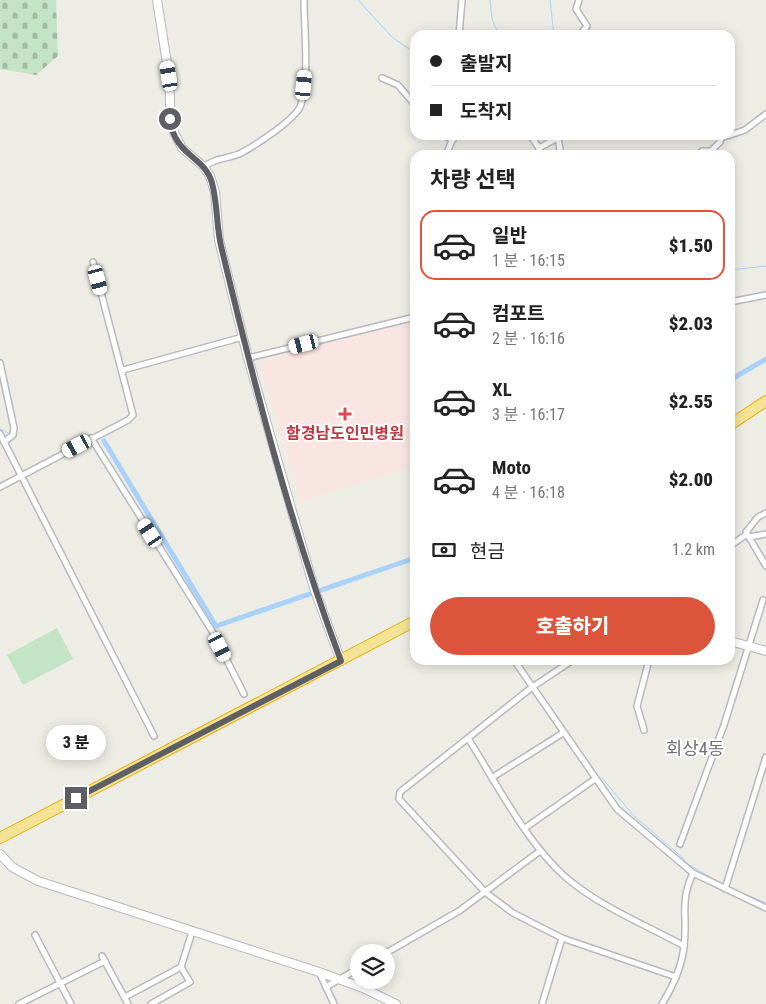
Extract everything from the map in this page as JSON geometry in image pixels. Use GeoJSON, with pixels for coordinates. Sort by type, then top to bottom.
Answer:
{"type":"FeatureCollection","features":[{"type":"Feature","properties":{"kind":"highway"},"geometry":{"type":"LineString","coordinates":[[735,422],[766,401]]}},
{"type":"Feature","properties":{"kind":"highway"},"geometry":{"type":"LineString","coordinates":[[0,838],[410,624]]}},
{"type":"Feature","properties":{"kind":"street"},"geometry":{"type":"LineString","coordinates":[[157,0],[169,76],[171,126],[182,148],[204,167],[210,176],[215,192],[219,240],[248,358],[314,588],[341,661]]}},
{"type":"Feature","properties":{"kind":"street"},"geometry":{"type":"LineString","coordinates":[[204,167],[211,162],[245,151],[291,118],[300,108],[305,73],[304,0]]}},
{"type":"Feature","properties":{"kind":"street"},"geometry":{"type":"LineString","coordinates":[[460,30],[462,0]]}},
{"type":"Feature","properties":{"kind":"street"},"geometry":{"type":"LineString","coordinates":[[579,0],[576,9],[587,24],[583,30]]}},
{"type":"Feature","properties":{"kind":"street"},"geometry":{"type":"LineString","coordinates":[[382,78],[398,85],[410,99]]}},
{"type":"Feature","properties":{"kind":"street"},"geometry":{"type":"LineString","coordinates":[[735,132],[745,130],[766,114]]}},
{"type":"Feature","properties":{"kind":"street"},"geometry":{"type":"LineString","coordinates":[[533,140],[539,148],[554,140]]}},
{"type":"Feature","properties":{"kind":"street"},"geometry":{"type":"LineString","coordinates":[[712,150],[720,140]]}},
{"type":"Feature","properties":{"kind":"street"},"geometry":{"type":"LineString","coordinates":[[0,487],[128,420],[133,415],[123,370],[93,262]]}},
{"type":"Feature","properties":{"kind":"street"},"geometry":{"type":"LineString","coordinates":[[735,301],[766,295]]}},
{"type":"Feature","properties":{"kind":"street"},"geometry":{"type":"LineString","coordinates":[[248,358],[410,317]]}},
{"type":"Feature","properties":{"kind":"street"},"geometry":{"type":"LineString","coordinates":[[123,370],[243,337]]}},
{"type":"Feature","properties":{"kind":"street"},"geometry":{"type":"LineString","coordinates":[[0,363],[14,428],[13,435],[4,442]]}},
{"type":"Feature","properties":{"kind":"street"},"geometry":{"type":"LineString","coordinates":[[0,434],[154,736]]}},
{"type":"Feature","properties":{"kind":"street"},"geometry":{"type":"LineString","coordinates":[[91,438],[207,623],[244,694]]}},
{"type":"Feature","properties":{"kind":"street"},"geometry":{"type":"LineString","coordinates":[[766,512],[747,529],[748,535],[766,566]]}},
{"type":"Feature","properties":{"kind":"street"},"geometry":{"type":"LineString","coordinates":[[735,543],[748,535],[766,534]]}},
{"type":"Feature","properties":{"kind":"street"},"geometry":{"type":"LineString","coordinates":[[680,844],[750,646],[763,600]]}},
{"type":"Feature","properties":{"kind":"street"},"geometry":{"type":"LineString","coordinates":[[735,642],[766,651]]}},
{"type":"Feature","properties":{"kind":"street"},"geometry":{"type":"LineString","coordinates":[[517,665],[531,688],[617,809],[693,873],[766,908]]}},
{"type":"Feature","properties":{"kind":"street"},"geometry":{"type":"LineString","coordinates":[[566,665],[531,688],[400,792],[398,796],[400,801],[430,835],[485,892],[513,913],[562,938],[676,977]]}},
{"type":"Feature","properties":{"kind":"street"},"geometry":{"type":"LineString","coordinates":[[644,730],[637,706],[648,665]]}},
{"type":"Feature","properties":{"kind":"street"},"geometry":{"type":"LineString","coordinates":[[493,777],[563,733]]}},
{"type":"Feature","properties":{"kind":"street"},"geometry":{"type":"LineString","coordinates":[[468,738],[540,851],[567,878],[586,893],[684,946]]}},
{"type":"Feature","properties":{"kind":"street"},"geometry":{"type":"LineString","coordinates":[[724,889],[766,757]]}},
{"type":"Feature","properties":{"kind":"street"},"geometry":{"type":"LineString","coordinates":[[525,828],[595,779]]}},
{"type":"Feature","properties":{"kind":"street"},"geometry":{"type":"LineString","coordinates":[[395,948],[459,911],[540,851]]}},
{"type":"Feature","properties":{"kind":"street"},"geometry":{"type":"LineString","coordinates":[[0,854],[12,866],[38,881],[319,972],[396,1004]]}},
{"type":"Feature","properties":{"kind":"street"},"geometry":{"type":"LineString","coordinates":[[664,1003],[676,977],[684,946],[684,896],[693,873]]}},
{"type":"Feature","properties":{"kind":"street"},"geometry":{"type":"LineString","coordinates":[[150,1004],[190,982],[182,967],[192,932]]}},
{"type":"Feature","properties":{"kind":"street"},"geometry":{"type":"LineString","coordinates":[[35,935],[71,1004]]}},
{"type":"Feature","properties":{"kind":"street"},"geometry":{"type":"LineString","coordinates":[[542,1004],[562,938]]}},
{"type":"Feature","properties":{"kind":"street"},"geometry":{"type":"LineString","coordinates":[[19,1004],[104,958],[128,1004]]}},
{"type":"Feature","properties":{"kind":"street"},"geometry":{"type":"LineString","coordinates":[[125,997],[182,967]]}},
{"type":"Feature","properties":{"kind":"street"},"geometry":{"type":"LineString","coordinates":[[319,972],[334,1004]]}},
{"type":"Feature","properties":{"kind":"street"},"geometry":{"type":"LineString","coordinates":[[326,987],[350,973]]}},
{"type":"Feature","properties":{"kind":"shaded area","name":"함경남도인민병원"},"geometry":{"type":"Polygon","coordinates":[[[410,322],[410,468],[301,501],[259,361],[410,322]]]}},
{"type":"Feature","properties":{"kind":"green space"},"geometry":{"type":"Polygon","coordinates":[[[0,0],[56,0],[58,56],[36,75],[0,69],[0,0]]]}},
{"type":"Feature","properties":{"kind":"green space"},"geometry":{"type":"Polygon","coordinates":[[[57,628],[73,659],[23,685],[7,655],[57,628]]]}},
{"type":"Feature","properties":{"kind":"waterway"},"geometry":{"type":"LineString","coordinates":[[358,0],[392,37],[410,50]]}},
{"type":"Feature","properties":{"kind":"waterway"},"geometry":{"type":"LineString","coordinates":[[490,0],[492,19],[497,30]]}},
{"type":"Feature","properties":{"kind":"waterway"},"geometry":{"type":"LineString","coordinates":[[550,0],[553,30]]}},
{"type":"Feature","properties":{"kind":"waterway"},"geometry":{"type":"LineString","coordinates":[[556,143],[557,150]]}},
{"type":"Feature","properties":{"kind":"waterway"},"geometry":{"type":"LineString","coordinates":[[735,269],[766,266]]}},
{"type":"Feature","properties":{"kind":"waterway"},"geometry":{"type":"LineString","coordinates":[[735,377],[766,359]]}},
{"type":"Feature","properties":{"kind":"waterway"},"geometry":{"type":"LineString","coordinates":[[0,429],[8,433]]}},
{"type":"Feature","properties":{"kind":"waterway"},"geometry":{"type":"LineString","coordinates":[[104,441],[216,626],[410,560]]}},
{"type":"Feature","properties":{"kind":"waterway"},"geometry":{"type":"LineString","coordinates":[[602,778],[634,816],[683,858],[686,863],[722,884]]}},
{"type":"Feature","properties":{"kind":"waterway"},"geometry":{"type":"LineString","coordinates":[[756,798],[728,887],[766,903]]}},
{"type":"Feature","properties":{"kind":"place","name":"함경남도인민병원"},"geometry":{"type":"Point","coordinates":[345,414]}},
{"type":"Feature","properties":{"kind":"district","name":"회상4동"},"geometry":{"type":"Point","coordinates":[695,749]}},
{"type":"Feature","properties":{"kind":"route"},"geometry":{"type":"LineString","coordinates":[[76,798],[341,661],[314,588],[248,358],[219,240],[215,192],[210,176],[204,167],[179,145],[170,119]]}}]}
